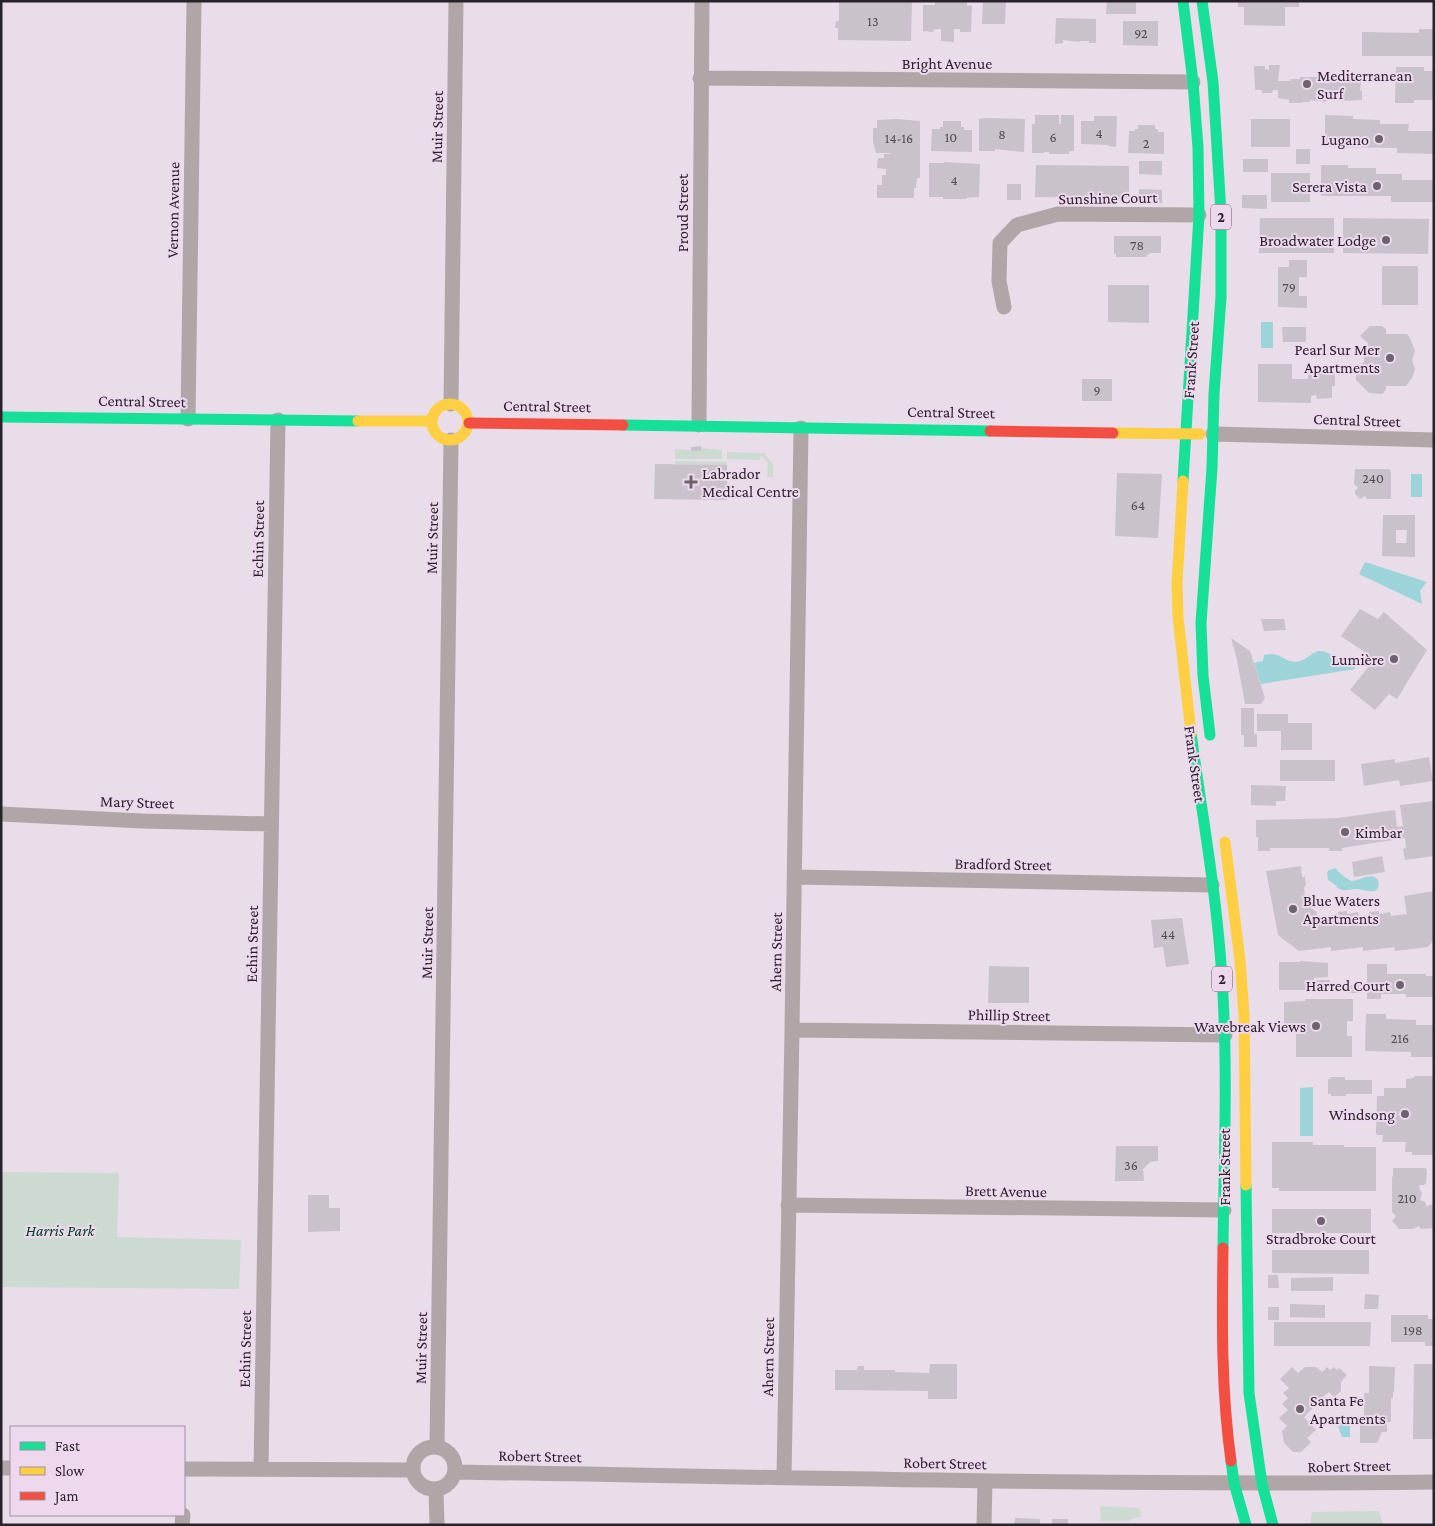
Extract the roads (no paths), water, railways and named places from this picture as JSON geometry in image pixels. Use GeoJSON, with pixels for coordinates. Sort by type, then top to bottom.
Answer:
{"type":"FeatureCollection","features":[{"type":"Feature","properties":{"kind":"main road","name":"Frank Street"},"geometry":{"type":"LineString","coordinates":[[1182,1],[1193,82],[1198,148],[1199,215],[1177,583],[1178,616],[1186,695],[1212,885],[1222,977],[1225,1035],[1222,1356],[1227,1432],[1234,1483],[1246,1525]]}},
{"type":"Feature","properties":{"kind":"main road","name":"Frank Street"},"geometry":{"type":"LineString","coordinates":[[1202,1],[1212,82],[1221,213],[1221,297],[1201,623],[1203,676],[1212,746]]}},
{"type":"Feature","properties":{"kind":"main road"},"geometry":{"type":"LineString","coordinates":[[451,404],[465,411],[469,423],[468,428],[461,437],[451,440],[440,437],[436,433],[432,421],[439,408],[451,404]]}},
{"type":"Feature","properties":{"kind":"main road","name":"Central Street"},"geometry":{"type":"LineString","coordinates":[[1,416],[432,421]]}},
{"type":"Feature","properties":{"kind":"main road","name":"Central Street"},"geometry":{"type":"LineString","coordinates":[[469,423],[1213,434]]}},
{"type":"Feature","properties":{"kind":"main road","name":"Frank Street"},"geometry":{"type":"LineString","coordinates":[[1224,834],[1238,941],[1244,1015],[1249,1393],[1262,1484],[1273,1525]]}},
{"type":"Feature","properties":{"kind":"street","name":"Vernon Avenue"},"geometry":{"type":"LineString","coordinates":[[188,419],[194,1]]}},
{"type":"Feature","properties":{"kind":"street","name":"Muir Street"},"geometry":{"type":"LineString","coordinates":[[451,404],[456,1]]}},
{"type":"Feature","properties":{"kind":"street","name":"Proud Street"},"geometry":{"type":"LineString","coordinates":[[699,426],[702,1]]}},
{"type":"Feature","properties":{"kind":"street","name":"Bright Avenue"},"geometry":{"type":"LineString","coordinates":[[700,78],[1193,82]]}},
{"type":"Feature","properties":{"kind":"street","name":"Sunshine Court"},"geometry":{"type":"LineString","coordinates":[[1004,306],[999,281],[1000,242],[1016,225],[1058,214],[1199,215]]}},
{"type":"Feature","properties":{"kind":"street","name":"Echin Street"},"geometry":{"type":"LineString","coordinates":[[261,1469],[278,420]]}},
{"type":"Feature","properties":{"kind":"street","name":"Ahern Street"},"geometry":{"type":"LineString","coordinates":[[784,1477],[800,428]]}},
{"type":"Feature","properties":{"kind":"street","name":"Central Street"},"geometry":{"type":"LineString","coordinates":[[1213,434],[1434,440]]}},
{"type":"Feature","properties":{"kind":"street","name":"Muir Street"},"geometry":{"type":"LineString","coordinates":[[437,1447],[451,440]]}},
{"type":"Feature","properties":{"kind":"street","name":"Mary Street"},"geometry":{"type":"LineString","coordinates":[[1,814],[142,821],[271,824]]}},
{"type":"Feature","properties":{"kind":"street","name":"Bradford Street"},"geometry":{"type":"LineString","coordinates":[[794,878],[1212,885]]}},
{"type":"Feature","properties":{"kind":"street","name":"Phillip Street"},"geometry":{"type":"LineString","coordinates":[[792,1030],[1225,1035]]}},
{"type":"Feature","properties":{"kind":"street","name":"Brett Avenue"},"geometry":{"type":"LineString","coordinates":[[788,1206],[1224,1210]]}},
{"type":"Feature","properties":{"kind":"street"},"geometry":{"type":"LineString","coordinates":[[437,1447],[447,1451],[455,1462],[455,1472],[451,1482],[445,1487],[436,1490],[424,1488],[418,1483],[412,1470],[413,1463],[420,1452],[426,1448],[437,1447]]}},
{"type":"Feature","properties":{"kind":"street"},"geometry":{"type":"LineString","coordinates":[[185,1469],[412,1470]]}},
{"type":"Feature","properties":{"kind":"street","name":"Robert Street"},"geometry":{"type":"LineString","coordinates":[[455,1472],[985,1482],[1262,1484],[1434,1482]]}},
{"type":"Feature","properties":{"kind":"street"},"geometry":{"type":"LineString","coordinates":[[984,1525],[985,1482]]}},
{"type":"Feature","properties":{"kind":"street"},"geometry":{"type":"LineString","coordinates":[[436,1490],[436,1525]]}},
{"type":"Feature","properties":{"kind":"water"},"geometry":{"type":"Polygon","coordinates":[[[1261,322],[1273,322],[1273,348],[1261,348],[1261,322]]]}},
{"type":"Feature","properties":{"kind":"water"},"geometry":{"type":"Polygon","coordinates":[[[1411,474],[1422,474],[1422,497],[1411,497],[1411,474]]]}},
{"type":"Feature","properties":{"kind":"water"},"geometry":{"type":"Polygon","coordinates":[[[1365,562],[1427,582],[1420,591],[1422,604],[1359,574],[1365,562]]]}},
{"type":"Feature","properties":{"kind":"water"},"geometry":{"type":"Polygon","coordinates":[[[1318,651],[1328,653],[1348,665],[1354,665],[1355,669],[1261,684],[1254,663],[1263,661],[1264,655],[1274,654],[1296,662],[1318,651]]]}},
{"type":"Feature","properties":{"kind":"water"},"geometry":{"type":"Polygon","coordinates":[[[1335,868],[1351,881],[1369,876],[1375,877],[1378,880],[1377,889],[1371,891],[1340,889],[1328,880],[1327,873],[1335,868]]]}},
{"type":"Feature","properties":{"kind":"water"},"geometry":{"type":"Polygon","coordinates":[[[1313,1087],[1313,1136],[1300,1136],[1300,1088],[1313,1087]]]}},
{"type":"Feature","properties":{"kind":"water"},"geometry":{"type":"Polygon","coordinates":[[[1335,1418],[1350,1418],[1350,1437],[1342,1437],[1335,1418]]]}},
{"type":"Feature","properties":{"kind":"place","name":"Mediterranean Surf"},"geometry":{"type":"Point","coordinates":[1307,84]}},
{"type":"Feature","properties":{"kind":"place","name":"Lugano"},"geometry":{"type":"Point","coordinates":[1379,139]}},
{"type":"Feature","properties":{"kind":"place","name":"Serera Vista"},"geometry":{"type":"Point","coordinates":[1377,186]}},
{"type":"Feature","properties":{"kind":"place","name":"Broadwater Lodge"},"geometry":{"type":"Point","coordinates":[1386,240]}},
{"type":"Feature","properties":{"kind":"place","name":"Pearl Sur Mer Apartments"},"geometry":{"type":"Point","coordinates":[1390,358]}},
{"type":"Feature","properties":{"kind":"place","name":"Labrador Medical Centre"},"geometry":{"type":"Point","coordinates":[691,482]}},
{"type":"Feature","properties":{"kind":"place","name":"Lumière"},"geometry":{"type":"Point","coordinates":[1394,659]}},
{"type":"Feature","properties":{"kind":"place","name":"Kimbar"},"geometry":{"type":"Point","coordinates":[1345,832]}},
{"type":"Feature","properties":{"kind":"place","name":"Blue Waters Apartments"},"geometry":{"type":"Point","coordinates":[1293,909]}},
{"type":"Feature","properties":{"kind":"place","name":"Harred Court"},"geometry":{"type":"Point","coordinates":[1400,985]}},
{"type":"Feature","properties":{"kind":"place","name":"Wavebreak Views"},"geometry":{"type":"Point","coordinates":[1316,1026]}},
{"type":"Feature","properties":{"kind":"place","name":"Windsong"},"geometry":{"type":"Point","coordinates":[1405,1114]}},
{"type":"Feature","properties":{"kind":"place","name":"Stradbroke Court"},"geometry":{"type":"Point","coordinates":[1321,1221]}},
{"type":"Feature","properties":{"kind":"place","name":"Santa Fe Apartments"},"geometry":{"type":"Point","coordinates":[1300,1409]}},
{"type":"Feature","properties":{"kind":"park label","name":"Harris Park"},"geometry":{"type":"Point","coordinates":[60,1230]}}]}
